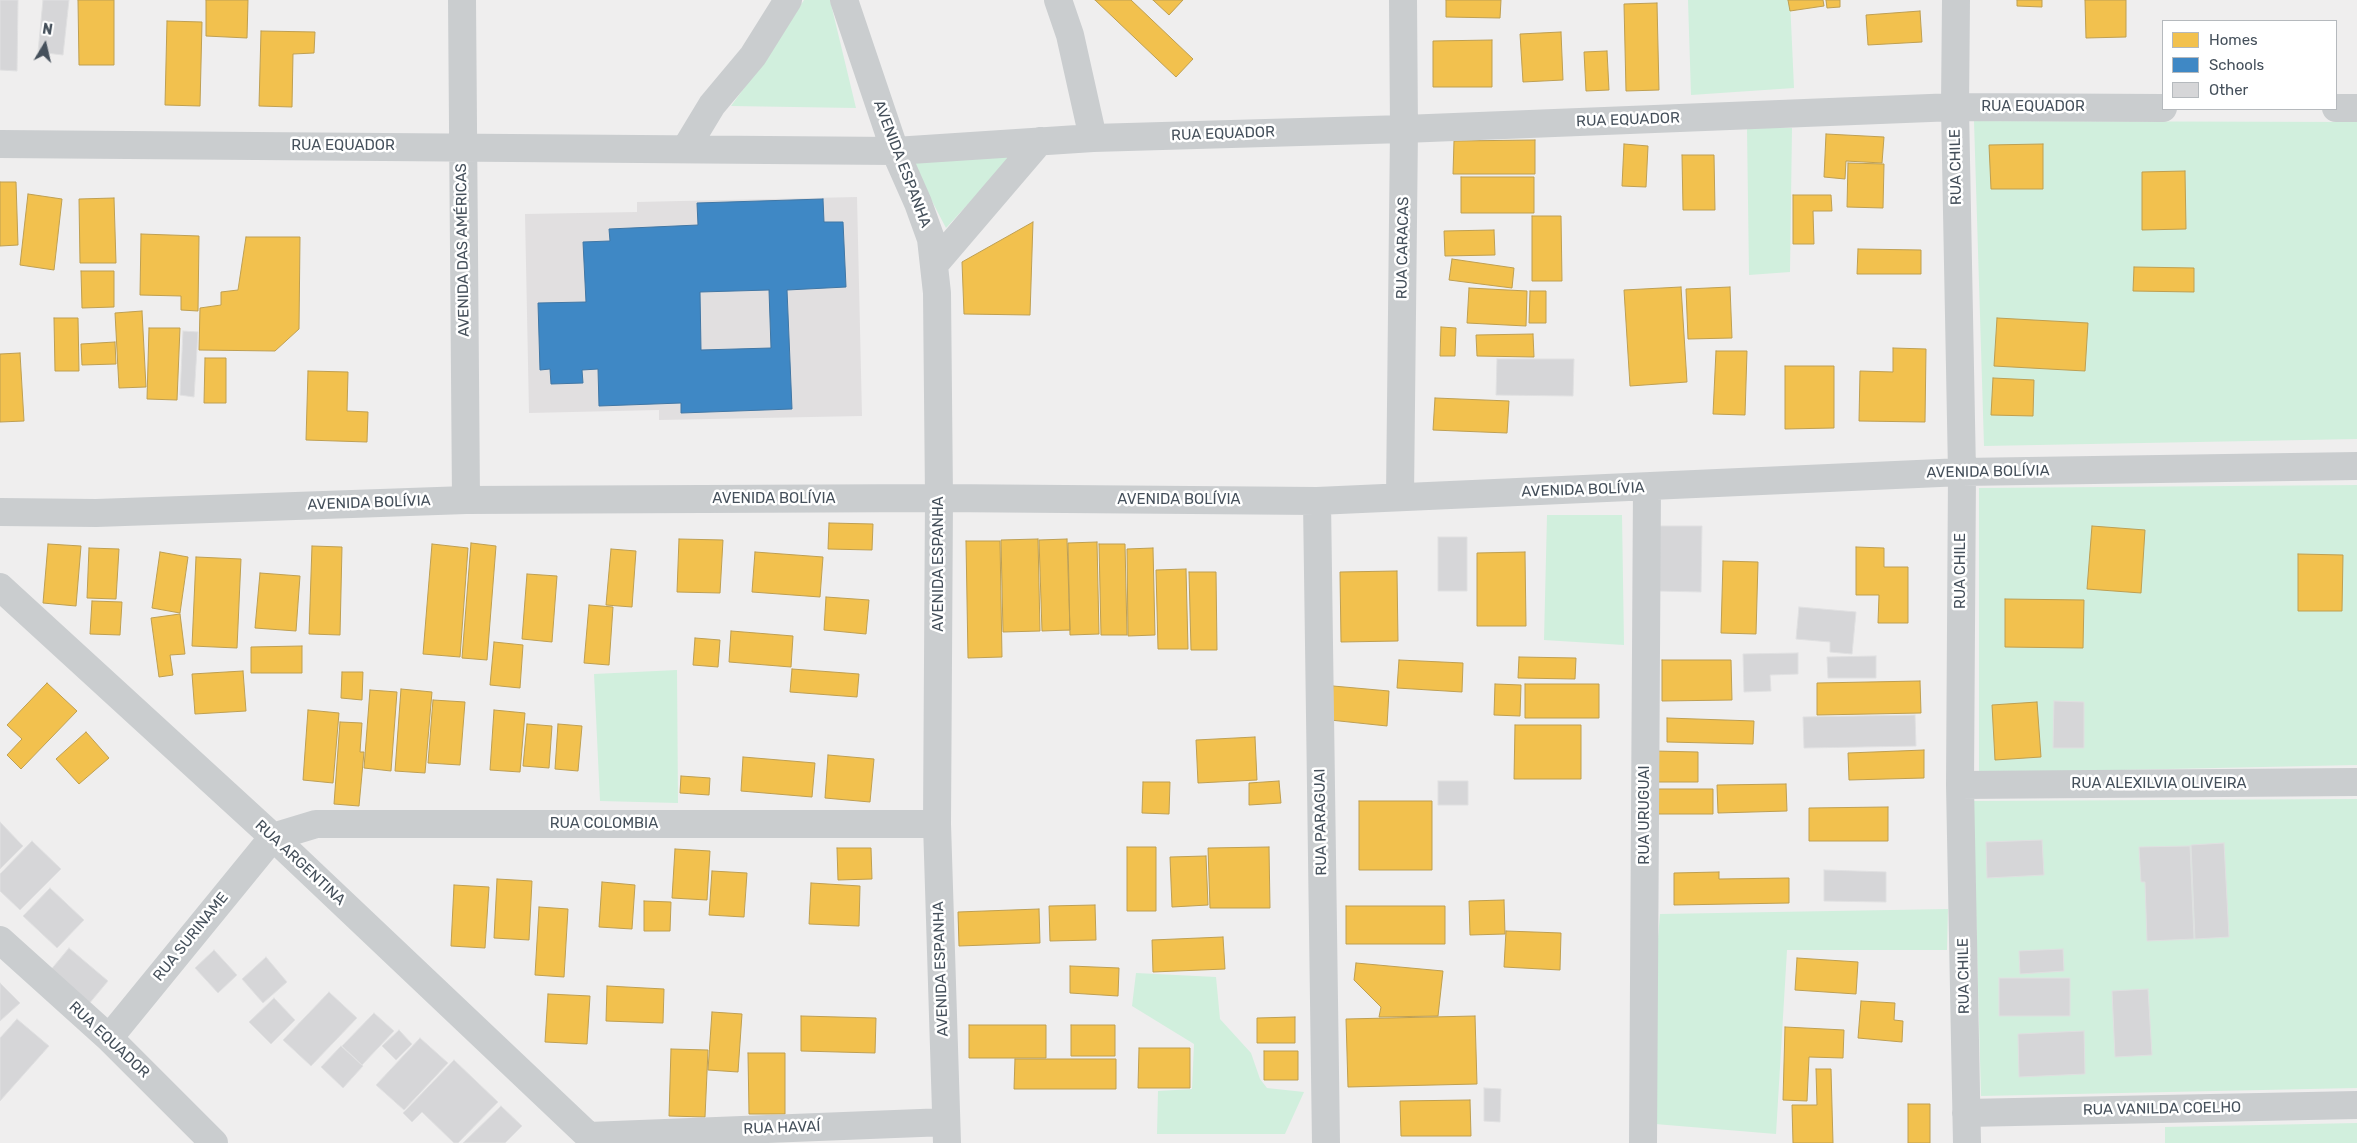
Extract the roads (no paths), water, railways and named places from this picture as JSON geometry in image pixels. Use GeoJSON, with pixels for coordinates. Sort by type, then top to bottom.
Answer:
{"type":"FeatureCollection","features":[{"type":"Feature","properties":{"kind":"street","name":"AVENIDA DAS AMÉRICAS"},"geometry":{"type":"LineString","coordinates":[[462,0],[466,500]]}},
{"type":"Feature","properties":{"kind":"street"},"geometry":{"type":"LineString","coordinates":[[686,148],[712,105],[753,56],[788,0]]}},
{"type":"Feature","properties":{"kind":"street","name":"AVENIDA ESPANHA"},"geometry":{"type":"LineString","coordinates":[[844,0],[895,151],[918,204],[930,239],[937,293],[939,498],[937,824],[946,1132]]}},
{"type":"Feature","properties":{"kind":"street"},"geometry":{"type":"LineString","coordinates":[[1058,0],[1070,36],[1093,138]]}},
{"type":"Feature","properties":{"kind":"street","name":"RUA CARACAS"},"geometry":{"type":"LineString","coordinates":[[1400,497],[1404,130],[1403,0]]}},
{"type":"Feature","properties":{"kind":"street","name":"RUA CHILE"},"geometry":{"type":"LineString","coordinates":[[1956,0],[1955,107],[1962,472],[1960,785],[1967,1143]]}},
{"type":"Feature","properties":{"kind":"street","name":"RUA EQUADOR"},"geometry":{"type":"LineString","coordinates":[[0,144],[462,146],[895,151],[1093,138],[1404,130],[1955,107],[2162,108]]}},
{"type":"Feature","properties":{"kind":"street"},"geometry":{"type":"LineString","coordinates":[[2337,108],[2357,108]]}},
{"type":"Feature","properties":{"kind":"street"},"geometry":{"type":"LineString","coordinates":[[934,266],[1040,141]]}},
{"type":"Feature","properties":{"kind":"street","name":"AVENIDA BOLÍVIA"},"geometry":{"type":"LineString","coordinates":[[0,512],[96,513],[466,500],[939,498],[1317,501],[1962,472],[2357,466]]}},
{"type":"Feature","properties":{"kind":"street","name":"RUA URUGUAI"},"geometry":{"type":"LineString","coordinates":[[1643,1143],[1647,487]]}},
{"type":"Feature","properties":{"kind":"street","name":"RUA PARAGUAI"},"geometry":{"type":"LineString","coordinates":[[1317,501],[1326,1143]]}},
{"type":"Feature","properties":{"kind":"street","name":"RUA ARGENTINA"},"geometry":{"type":"LineString","coordinates":[[0,588],[273,837],[592,1139]]}},
{"type":"Feature","properties":{"kind":"street","name":"RUA ALEXILVIA OLIVEIRA"},"geometry":{"type":"LineString","coordinates":[[1960,785],[2357,782]]}},
{"type":"Feature","properties":{"kind":"street","name":"RUA COLOMBIA"},"geometry":{"type":"LineString","coordinates":[[273,837],[316,824],[937,824]]}},
{"type":"Feature","properties":{"kind":"street","name":"RUA SURINAME"},"geometry":{"type":"LineString","coordinates":[[110,1038],[273,837]]}},
{"type":"Feature","properties":{"kind":"street","name":"RUA EQUADOR"},"geometry":{"type":"LineString","coordinates":[[0,940],[110,1038],[214,1143]]}},
{"type":"Feature","properties":{"kind":"street","name":"RUA VANILDA COELHO"},"geometry":{"type":"LineString","coordinates":[[1966,1113],[2357,1106]]}},
{"type":"Feature","properties":{"kind":"street","name":"RUA HAVAÍ"},"geometry":{"type":"LineString","coordinates":[[592,1139],[946,1132]]}}]}
